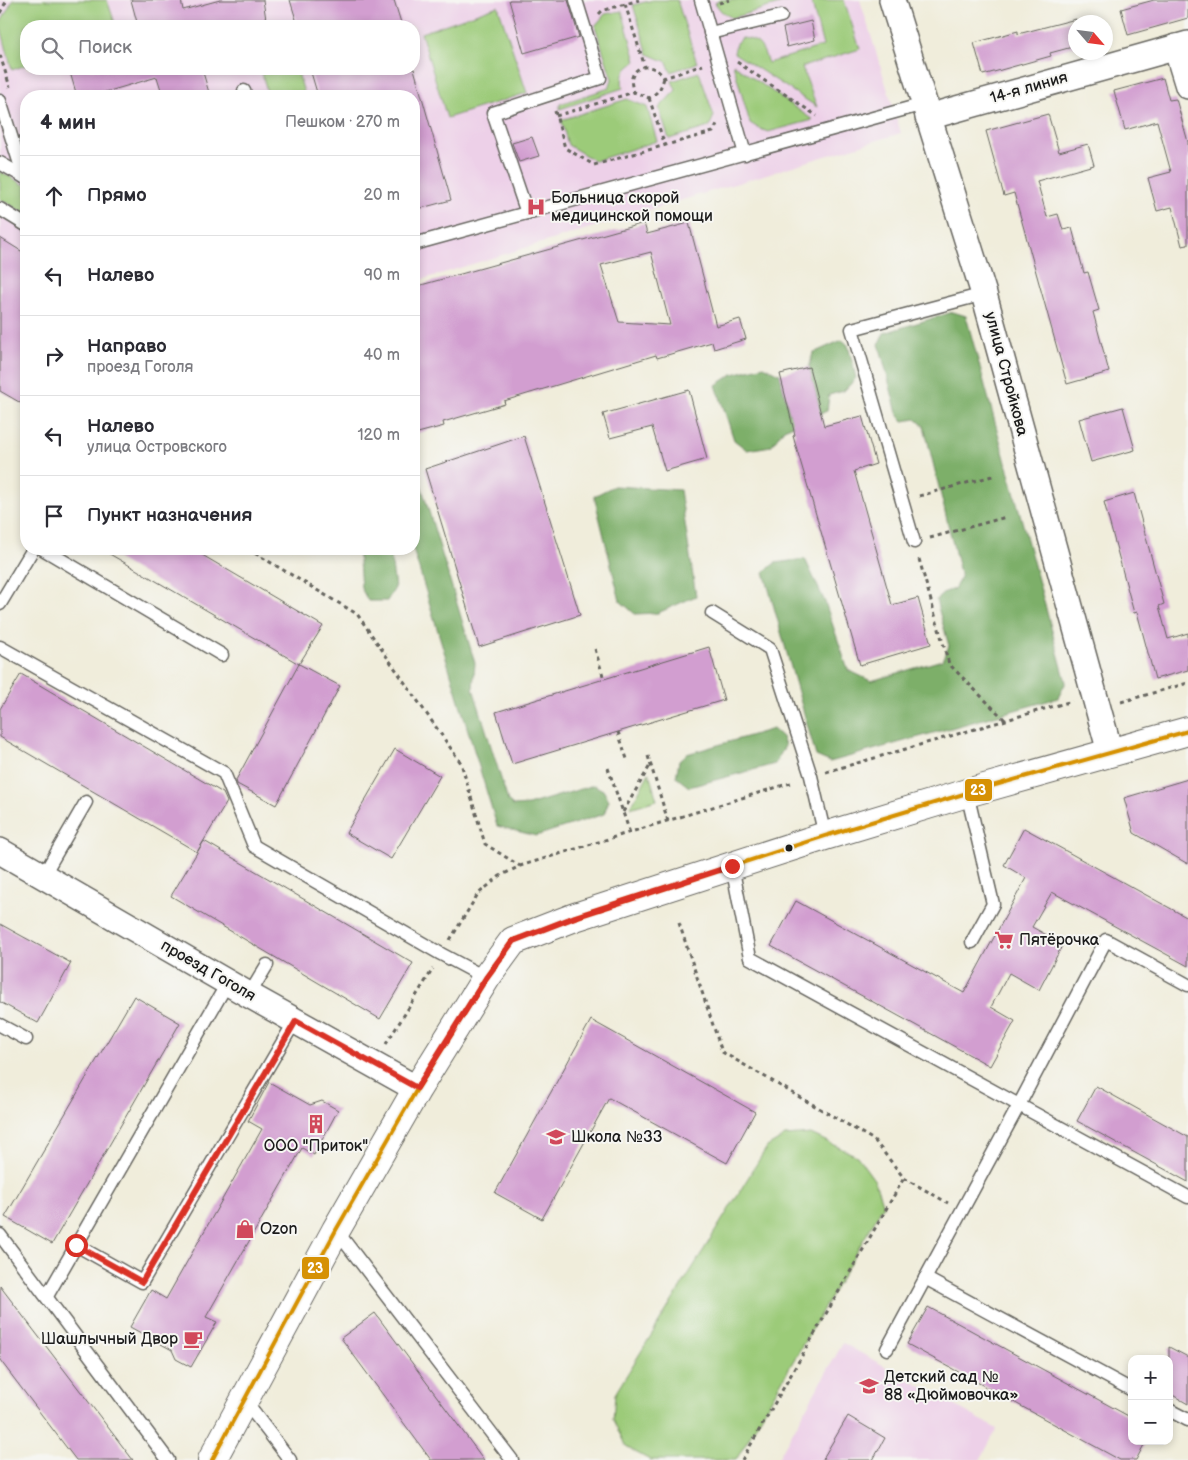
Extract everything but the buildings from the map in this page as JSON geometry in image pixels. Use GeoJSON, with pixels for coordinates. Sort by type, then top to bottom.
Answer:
{"type":"FeatureCollection","features":[{"type":"Feature","properties":{"kind":"street","name":"улица Стройкова"},"geometry":{"type":"LineString","coordinates":[[892,0],[984,294],[1110,752]]}},
{"type":"Feature","properties":{"kind":"street","name":"14-я линия"},"geometry":{"type":"LineString","coordinates":[[926,111],[1182,45]]}},
{"type":"Feature","properties":{"kind":"street"},"geometry":{"type":"LineString","coordinates":[[1182,45],[1188,86]]}},
{"type":"Feature","properties":{"kind":"street"},"geometry":{"type":"LineString","coordinates":[[212,1460],[336,1230],[417,1088],[486,978],[513,941],[575,917],[825,836],[967,793],[1188,731]]}},
{"type":"Feature","properties":{"kind":"street","name":"проезд Гоголя"},"geometry":{"type":"LineString","coordinates":[[0,851],[250,995],[417,1088]]}},
{"type":"Feature","properties":{"kind":"lane"},"geometry":{"type":"LineString","coordinates":[[528,213],[493,113],[600,78],[576,0]]}},
{"type":"Feature","properties":{"kind":"lane"},"geometry":{"type":"LineString","coordinates":[[701,0],[744,154]]}},
{"type":"Feature","properties":{"kind":"lane"},"geometry":{"type":"LineString","coordinates":[[710,33],[781,16]]}},
{"type":"Feature","properties":{"kind":"lane"},"geometry":{"type":"LineString","coordinates":[[0,101],[20,162]]}},
{"type":"Feature","properties":{"kind":"lane"},"geometry":{"type":"LineString","coordinates":[[420,242],[837,128],[926,111]]}},
{"type":"Feature","properties":{"kind":"lane"},"geometry":{"type":"LineString","coordinates":[[0,163],[20,174]]}},
{"type":"Feature","properties":{"kind":"lane"},"geometry":{"type":"LineString","coordinates":[[0,209],[20,221]]}},
{"type":"Feature","properties":{"kind":"lane"},"geometry":{"type":"LineString","coordinates":[[914,542],[852,329],[984,294]]}},
{"type":"Feature","properties":{"kind":"lane"},"geometry":{"type":"LineString","coordinates":[[0,604],[29,555]]}},
{"type":"Feature","properties":{"kind":"lane"},"geometry":{"type":"LineString","coordinates":[[53,555],[222,655]]}},
{"type":"Feature","properties":{"kind":"lane"},"geometry":{"type":"LineString","coordinates":[[712,614],[770,649],[811,776],[825,836]]}},
{"type":"Feature","properties":{"kind":"lane"},"geometry":{"type":"LineString","coordinates":[[0,647],[224,773],[254,846],[486,978]]}},
{"type":"Feature","properties":{"kind":"lane"},"geometry":{"type":"LineString","coordinates":[[967,793],[993,904],[972,942]]}},
{"type":"Feature","properties":{"kind":"lane"},"geometry":{"type":"LineString","coordinates":[[43,876],[86,802]]}},
{"type":"Feature","properties":{"kind":"lane"},"geometry":{"type":"LineString","coordinates":[[732,866],[750,958],[1188,1197]]}},
{"type":"Feature","properties":{"kind":"lane"},"geometry":{"type":"LineString","coordinates":[[887,1349],[1106,940],[1188,985]]}},
{"type":"Feature","properties":{"kind":"lane"},"geometry":{"type":"LineString","coordinates":[[250,995],[267,965]]}},
{"type":"Feature","properties":{"kind":"lane"},"geometry":{"type":"LineString","coordinates":[[46,1296],[228,982]]}},
{"type":"Feature","properties":{"kind":"lane"},"geometry":{"type":"LineString","coordinates":[[76,1245],[142,1282],[296,1021]]}},
{"type":"Feature","properties":{"kind":"lane"},"geometry":{"type":"LineString","coordinates":[[0,1025],[26,1039]]}},
{"type":"Feature","properties":{"kind":"lane"},"geometry":{"type":"LineString","coordinates":[[336,1230],[512,1460]]}},
{"type":"Feature","properties":{"kind":"lane"},"geometry":{"type":"LineString","coordinates":[[0,1235],[168,1460]]}},
{"type":"Feature","properties":{"kind":"lane"},"geometry":{"type":"LineString","coordinates":[[925,1278],[1128,1388]]}},
{"type":"Feature","properties":{"kind":"lane"},"geometry":{"type":"LineString","coordinates":[[244,1400],[290,1460]]}},
{"type":"Feature","properties":{"kind":"lane"},"geometry":{"type":"LineString","coordinates":[[1173,1412],[1188,1420]]}},
{"type":"Feature","properties":{"kind":"path"},"geometry":{"type":"LineString","coordinates":[[0,13],[7,0]]}},
{"type":"Feature","properties":{"kind":"path"},"geometry":{"type":"LineString","coordinates":[[596,18],[602,11],[639,0]]}},
{"type":"Feature","properties":{"kind":"path"},"geometry":{"type":"LineString","coordinates":[[718,0],[719,3],[728,0]]}},
{"type":"Feature","properties":{"kind":"path"},"geometry":{"type":"LineString","coordinates":[[625,4],[645,67]]}},
{"type":"Feature","properties":{"kind":"path"},"geometry":{"type":"LineString","coordinates":[[664,78],[732,58],[837,128]]}},
{"type":"Feature","properties":{"kind":"path"},"geometry":{"type":"LineString","coordinates":[[704,65],[707,74]]}},
{"type":"Feature","properties":{"kind":"path"},"geometry":{"type":"LineString","coordinates":[[634,92],[630,83],[632,75],[640,67],[650,66],[659,70],[664,78],[658,93],[650,98]]}},
{"type":"Feature","properties":{"kind":"path"},"geometry":{"type":"LineString","coordinates":[[556,116],[634,92],[650,98]]}},
{"type":"Feature","properties":{"kind":"path"},"geometry":{"type":"LineString","coordinates":[[650,98],[666,145]]}},
{"type":"Feature","properties":{"kind":"path"},"geometry":{"type":"LineString","coordinates":[[556,105],[554,110],[565,148],[594,165],[713,132],[720,118]]}},
{"type":"Feature","properties":{"kind":"path"},"geometry":{"type":"LineString","coordinates":[[902,500],[996,474]]}},
{"type":"Feature","properties":{"kind":"path"},"geometry":{"type":"LineString","coordinates":[[1005,720],[948,664],[914,542],[1006,517]]}},
{"type":"Feature","properties":{"kind":"path"},"geometry":{"type":"LineString","coordinates":[[258,555],[356,614],[461,763],[485,844],[520,866]]}},
{"type":"Feature","properties":{"kind":"path"},"geometry":{"type":"LineString","coordinates":[[595,649],[604,679]]}},
{"type":"Feature","properties":{"kind":"path"},"geometry":{"type":"LineString","coordinates":[[1098,708],[1188,683]]}},
{"type":"Feature","properties":{"kind":"path"},"geometry":{"type":"LineString","coordinates":[[618,732],[628,762]]}},
{"type":"Feature","properties":{"kind":"path"},"geometry":{"type":"LineString","coordinates":[[648,756],[668,821]]}},
{"type":"Feature","properties":{"kind":"path"},"geometry":{"type":"LineString","coordinates":[[623,813],[651,764]]}},
{"type":"Feature","properties":{"kind":"path"},"geometry":{"type":"LineString","coordinates":[[608,768],[630,833]]}},
{"type":"Feature","properties":{"kind":"path"},"geometry":{"type":"LineString","coordinates":[[679,923],[722,1052],[874,1140],[904,1178],[962,1211]]}},
{"type":"Feature","properties":{"kind":"path"},"geometry":{"type":"LineString","coordinates":[[742,1460],[904,1178]]}},
{"type":"Feature","properties":{"kind":"shaded area","name":"Больница скорой медицинской помощи"},"geometry":{"type":"Polygon","coordinates":[[[0,0],[860,0],[901,133],[420,280],[420,90],[20,90],[20,321],[0,309],[0,0]]]}},
{"type":"Feature","properties":{"kind":"shaded area","name":"Детский сад № 88 «Дюймовочка»"},"geometry":{"type":"Polygon","coordinates":[[[843,1343],[997,1429],[980,1460],[777,1460],[843,1343]]]}},
{"type":"Feature","properties":{"kind":"green space"},"geometry":{"type":"Polygon","coordinates":[[[13,0],[107,0],[114,20],[20,20],[20,67],[12,70],[0,24],[13,0]]]}},
{"type":"Feature","properties":{"kind":"green space"},"geometry":{"type":"Polygon","coordinates":[[[653,0],[677,0],[697,63],[671,72],[667,62],[648,54],[633,5],[653,0]]]}},
{"type":"Feature","properties":{"kind":"green space"},"geometry":{"type":"Polygon","coordinates":[[[720,0],[793,0],[732,18],[721,11],[715,3],[720,0]]]}},
{"type":"Feature","properties":{"kind":"green space"},"geometry":{"type":"Polygon","coordinates":[[[811,0],[844,0],[860,49],[802,67],[817,107],[734,53],[736,43],[742,38],[753,40],[760,45],[768,63],[823,46],[811,0]]]}},
{"type":"Feature","properties":{"kind":"green space"},"geometry":{"type":"Polygon","coordinates":[[[498,6],[527,93],[447,118],[421,33],[498,6]]]}},
{"type":"Feature","properties":{"kind":"green space"},"geometry":{"type":"Polygon","coordinates":[[[622,11],[636,61],[624,72],[622,79],[623,88],[560,109],[560,104],[609,88],[612,79],[595,26],[605,14],[622,11]]]}},
{"type":"Feature","properties":{"kind":"green space"},"geometry":{"type":"Polygon","coordinates":[[[733,64],[813,120],[768,132],[750,123],[733,64]]]}},
{"type":"Feature","properties":{"kind":"green space"},"geometry":{"type":"Polygon","coordinates":[[[699,72],[714,116],[709,127],[669,139],[659,108],[676,90],[672,81],[699,72]]]}},
{"type":"Feature","properties":{"kind":"green space"},"geometry":{"type":"Polygon","coordinates":[[[263,75],[299,75],[303,90],[266,90],[263,75]]]}},
{"type":"Feature","properties":{"kind":"green space"},"geometry":{"type":"Polygon","coordinates":[[[627,99],[647,107],[657,141],[595,161],[568,145],[561,120],[627,99]]]}},
{"type":"Feature","properties":{"kind":"green space"},"geometry":{"type":"Polygon","coordinates":[[[0,171],[20,183],[20,211],[0,199],[0,171]]]}},
{"type":"Feature","properties":{"kind":"green space"},"geometry":{"type":"Polygon","coordinates":[[[953,312],[966,316],[1066,682],[1058,698],[830,762],[816,756],[764,572],[775,563],[805,559],[825,602],[848,670],[871,681],[942,660],[949,646],[936,600],[945,592],[954,589],[961,577],[924,426],[916,419],[903,421],[897,413],[879,344],[884,333],[953,312]]]}},
{"type":"Feature","properties":{"kind":"green space"},"geometry":{"type":"Polygon","coordinates":[[[842,340],[848,345],[856,378],[844,391],[829,395],[827,411],[784,429],[771,446],[747,450],[734,440],[716,385],[733,374],[764,366],[780,374],[789,413],[819,405],[809,367],[813,353],[842,340]]]}},
{"type":"Feature","properties":{"kind":"green space"},"geometry":{"type":"Polygon","coordinates":[[[420,482],[475,663],[473,688],[508,801],[513,806],[528,805],[594,785],[603,790],[609,800],[604,814],[536,836],[497,826],[415,555],[420,555],[420,482]]]}},
{"type":"Feature","properties":{"kind":"green space"},"geometry":{"type":"Polygon","coordinates":[[[614,486],[680,490],[696,596],[658,613],[635,614],[620,601],[594,496],[614,486]]]}},
{"type":"Feature","properties":{"kind":"green space"},"geometry":{"type":"Polygon","coordinates":[[[358,555],[391,555],[395,588],[387,601],[368,601],[361,588],[358,555]]]}},
{"type":"Feature","properties":{"kind":"green space"},"geometry":{"type":"Polygon","coordinates":[[[773,729],[782,737],[785,746],[775,764],[689,787],[676,777],[679,761],[687,754],[773,729]]]}},
{"type":"Feature","properties":{"kind":"green space"},"geometry":{"type":"Polygon","coordinates":[[[649,773],[657,800],[630,808],[649,773]]]}},
{"type":"Feature","properties":{"kind":"green space"},"geometry":{"type":"Polygon","coordinates":[[[811,1134],[857,1156],[875,1181],[883,1206],[736,1460],[650,1460],[626,1447],[613,1420],[615,1394],[767,1147],[785,1136],[811,1134]]]}},
{"type":"Feature","properties":{"kind":"transit line","name":"23"},"geometry":{"type":"LineString","coordinates":[[212,1460],[336,1230],[417,1089],[486,978],[513,941],[575,917],[825,836],[967,793],[1188,731]]}},
{"type":"Feature","properties":{"kind":"place","name":"Больница скорой медицинской помощи"},"geometry":{"type":"Point","coordinates":[536,207]}},
{"type":"Feature","properties":{"kind":"place","name":"Пятёрочка"},"geometry":{"type":"Point","coordinates":[1004,940]}},
{"type":"Feature","properties":{"kind":"place","name":"ООО \"Приток\""},"geometry":{"type":"Point","coordinates":[316,1124]}},
{"type":"Feature","properties":{"kind":"place","name":"Школа №33"},"geometry":{"type":"Point","coordinates":[556,1137]}},
{"type":"Feature","properties":{"kind":"place","name":"Ozon"},"geometry":{"type":"Point","coordinates":[245,1229]}},
{"type":"Feature","properties":{"kind":"place","name":"Шашлычный Двор"},"geometry":{"type":"Point","coordinates":[193,1339]}},
{"type":"Feature","properties":{"kind":"place","name":"Детский сад № 88 «Дюймовочка»"},"geometry":{"type":"Point","coordinates":[869,1386]}},
{"type":"Feature","properties":{"kind":"route"},"geometry":{"type":"LineString","coordinates":[[76,1245],[142,1282],[296,1021],[417,1088],[486,978],[513,941],[575,917],[732,866]]}}]}
